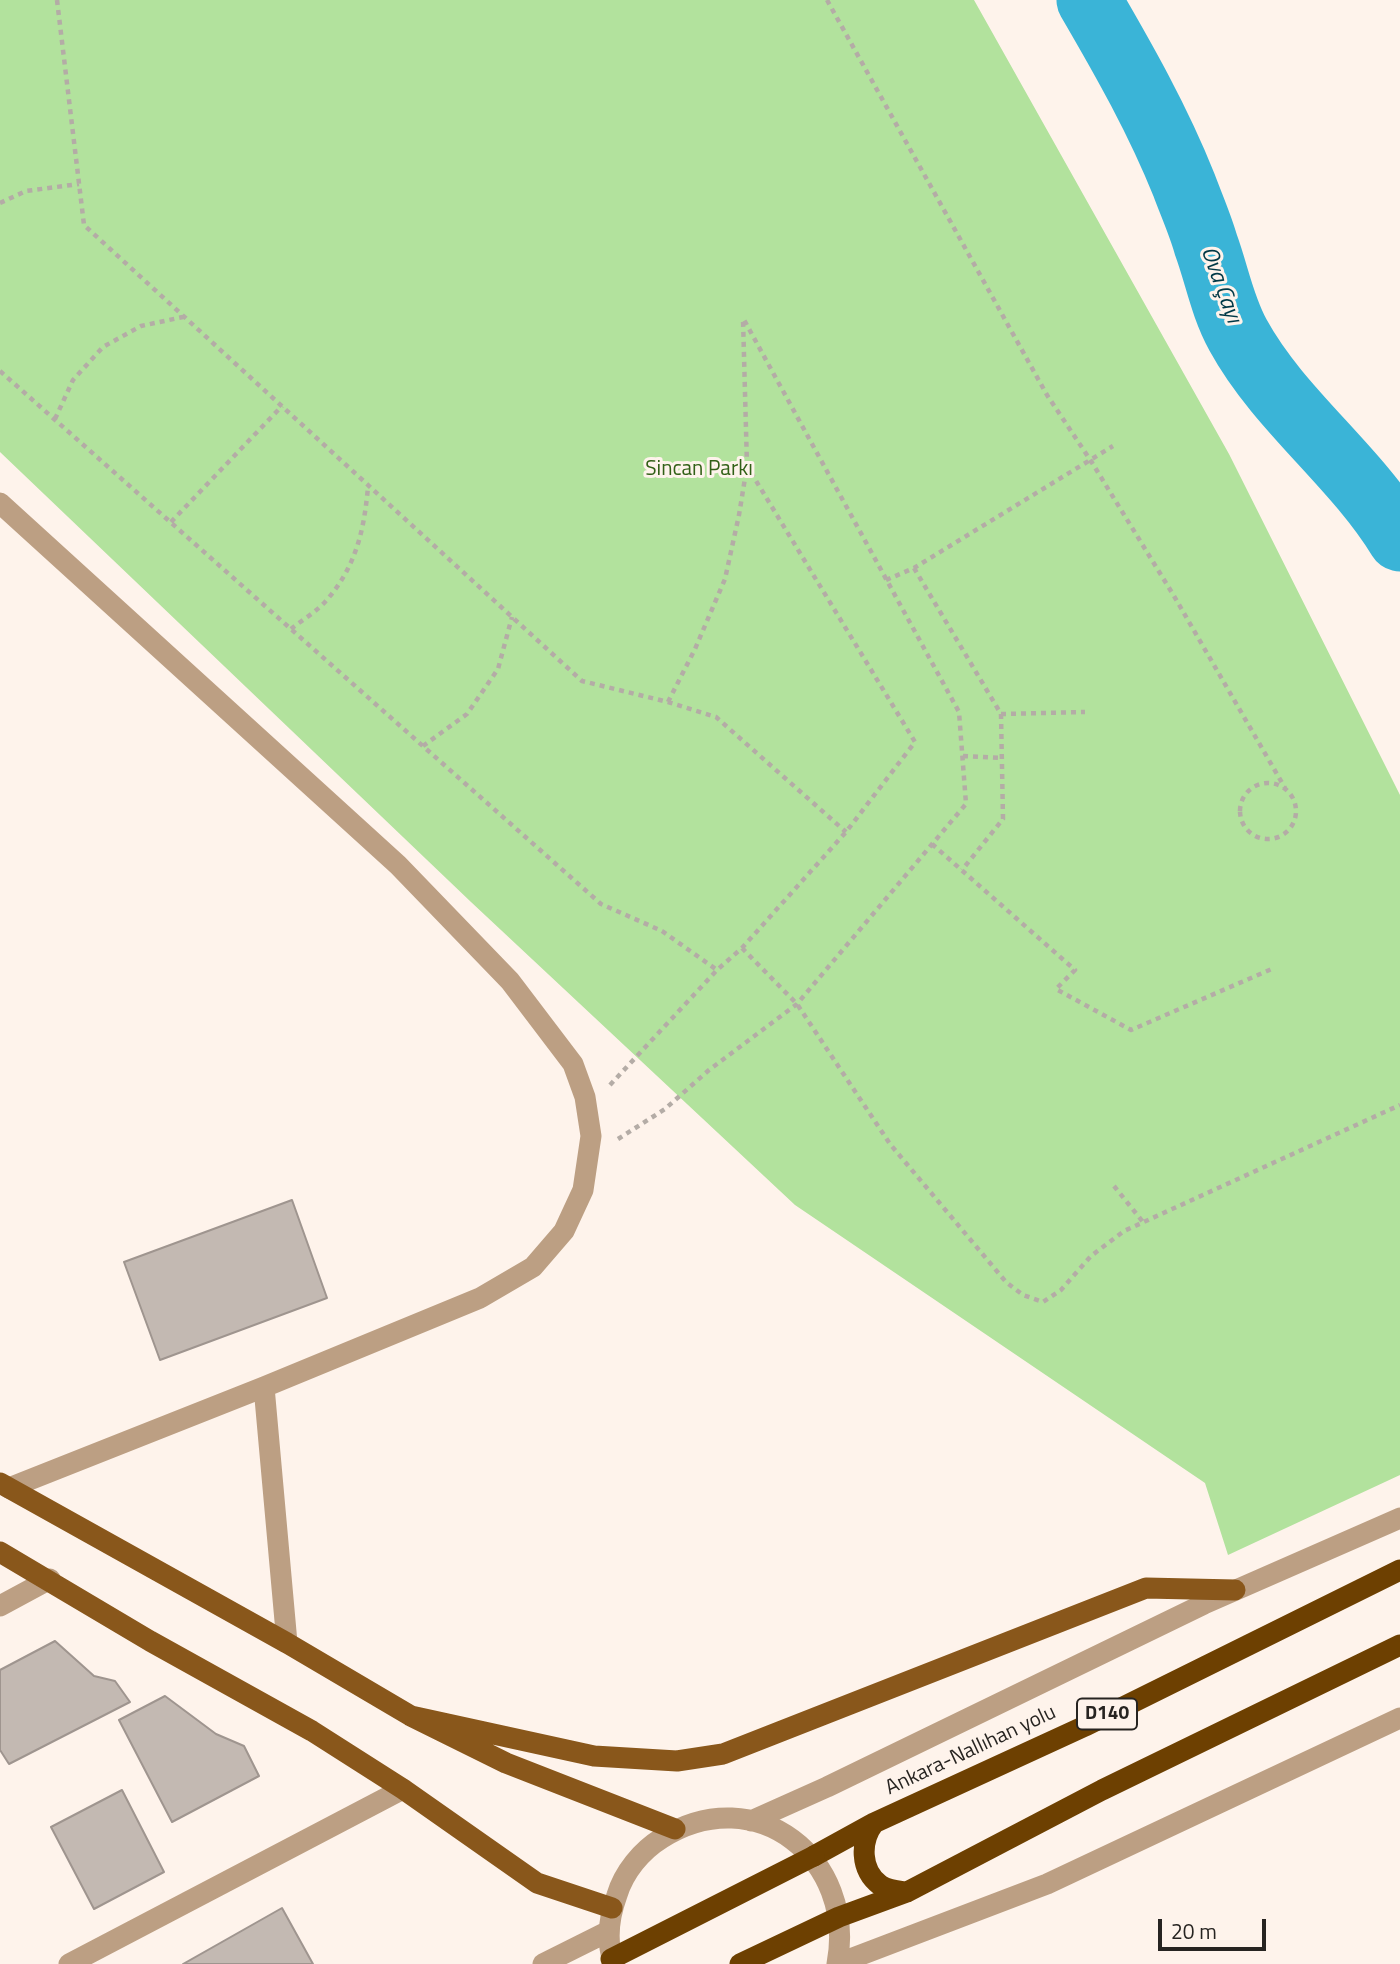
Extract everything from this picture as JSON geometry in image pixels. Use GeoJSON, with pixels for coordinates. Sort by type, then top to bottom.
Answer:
{"type":"FeatureCollection","features":[{"type":"Feature","properties":{"kind":"highway","name":"Ankara-Nallıhan yolu"},"geometry":{"type":"LineString","coordinates":[[609,1963],[874,1823],[1084,1726],[1400,1570]]}},
{"type":"Feature","properties":{"kind":"highway"},"geometry":{"type":"LineString","coordinates":[[740,1964],[839,1917],[907,1892],[1102,1790],[1400,1645]]}},
{"type":"Feature","properties":{"kind":"highway"},"geometry":{"type":"LineString","coordinates":[[874,1823],[867,1832],[863,1853],[870,1874],[879,1884],[890,1890],[907,1892]]}},
{"type":"Feature","properties":{"kind":"main road"},"geometry":{"type":"LineString","coordinates":[[4,1485],[287,1643],[411,1716],[506,1763],[675,1829]]}},
{"type":"Feature","properties":{"kind":"main road"},"geometry":{"type":"LineString","coordinates":[[0,1552],[50,1579],[150,1641],[312,1731],[403,1788],[537,1883],[612,1908]]}},
{"type":"Feature","properties":{"kind":"main road"},"geometry":{"type":"LineString","coordinates":[[411,1716],[594,1756],[677,1761],[723,1754],[1146,1587],[1235,1590]]}},
{"type":"Feature","properties":{"kind":"street"},"geometry":{"type":"LineString","coordinates":[[0,503],[407,875],[510,981],[573,1064],[585,1097],[591,1136],[583,1189],[565,1231],[533,1267],[480,1298],[264,1387],[4,1485]]}},
{"type":"Feature","properties":{"kind":"street"},"geometry":{"type":"LineString","coordinates":[[264,1387],[287,1643]]}},
{"type":"Feature","properties":{"kind":"street"},"geometry":{"type":"LineString","coordinates":[[751,1821],[1235,1590],[1400,1518]]}},
{"type":"Feature","properties":{"kind":"street"},"geometry":{"type":"LineString","coordinates":[[0,1606],[50,1579]]}},
{"type":"Feature","properties":{"kind":"street"},"geometry":{"type":"LineString","coordinates":[[837,1964],[1047,1884],[1400,1718]]}},
{"type":"Feature","properties":{"kind":"street"},"geometry":{"type":"LineString","coordinates":[[69,1964],[403,1788]]}},
{"type":"Feature","properties":{"kind":"street"},"geometry":{"type":"LineString","coordinates":[[609,1963],[612,1908],[621,1883],[635,1862],[653,1843],[675,1829],[700,1821],[725,1818],[771,1827],[789,1837],[818,1865],[837,1902],[841,1943],[837,1964]]}},
{"type":"Feature","properties":{"kind":"street"},"geometry":{"type":"LineString","coordinates":[[543,1964],[609,1931]]}},
{"type":"Feature","properties":{"kind":"path"},"geometry":{"type":"LineString","coordinates":[[57,0],[84,225],[582,681],[716,717],[846,832]]}},
{"type":"Feature","properties":{"kind":"path"},"geometry":{"type":"LineString","coordinates":[[827,0],[1047,395],[1091,461],[1285,788],[1292,794],[1297,812],[1290,829],[1275,838],[1256,836],[1249,831],[1240,814],[1241,805],[1250,789],[1268,782],[1285,788]]}},
{"type":"Feature","properties":{"kind":"path"},"geometry":{"type":"LineString","coordinates":[[0,203],[26,191],[79,184]]}},
{"type":"Feature","properties":{"kind":"path"},"geometry":{"type":"LineString","coordinates":[[55,419],[73,380],[103,347],[141,326],[184,317]]}},
{"type":"Feature","properties":{"kind":"path"},"geometry":{"type":"LineString","coordinates":[[588,1158],[665,1109],[709,1070],[797,1004],[966,804],[959,712],[743,318],[747,466],[725,579],[695,649],[668,702]]}},
{"type":"Feature","properties":{"kind":"path"},"geometry":{"type":"LineString","coordinates":[[0,371],[601,904],[662,931],[717,970]]}},
{"type":"Feature","properties":{"kind":"path"},"geometry":{"type":"LineString","coordinates":[[171,522],[282,406]]}},
{"type":"Feature","properties":{"kind":"path"},"geometry":{"type":"LineString","coordinates":[[886,580],[914,568],[1113,446]]}},
{"type":"Feature","properties":{"kind":"path"},"geometry":{"type":"LineString","coordinates":[[587,1109],[717,970],[742,948],[846,832],[915,742],[747,466]]}},
{"type":"Feature","properties":{"kind":"path"},"geometry":{"type":"LineString","coordinates":[[291,629],[325,602],[349,568],[364,528],[368,486]]}},
{"type":"Feature","properties":{"kind":"path"},"geometry":{"type":"LineString","coordinates":[[914,568],[1001,714],[1003,820],[962,870]]}},
{"type":"Feature","properties":{"kind":"path"},"geometry":{"type":"LineString","coordinates":[[423,746],[467,714],[498,669],[512,617]]}},
{"type":"Feature","properties":{"kind":"path"},"geometry":{"type":"LineString","coordinates":[[1001,714],[1085,712]]}},
{"type":"Feature","properties":{"kind":"path"},"geometry":{"type":"LineString","coordinates":[[962,756],[1002,758]]}},
{"type":"Feature","properties":{"kind":"path"},"geometry":{"type":"LineString","coordinates":[[932,844],[1075,970],[1056,989],[1131,1030],[1274,968]]}},
{"type":"Feature","properties":{"kind":"path"},"geometry":{"type":"LineString","coordinates":[[742,948],[797,1004],[890,1144],[1006,1282],[1023,1295],[1042,1302],[1061,1290],[1091,1256],[1124,1231],[1400,1105]]}},
{"type":"Feature","properties":{"kind":"path"},"geometry":{"type":"LineString","coordinates":[[1114,1186],[1143,1222]]}},
{"type":"Feature","properties":{"kind":"green space","name":"Sincan Parkı"},"geometry":{"type":"Polygon","coordinates":[[[0,0],[974,0],[1229,454],[1400,795],[1400,1475],[1228,1555],[1205,1483],[795,1205],[471,902],[0,452],[0,0]]]}},
{"type":"Feature","properties":{"kind":"building"},"geometry":{"type":"Polygon","coordinates":[[[292,1200],[327,1298],[160,1360],[124,1262],[292,1200]]]}},
{"type":"Feature","properties":{"kind":"building"},"geometry":{"type":"Polygon","coordinates":[[[55,1641],[94,1676],[115,1681],[130,1702],[9,1764],[0,1750],[0,1670],[55,1641]]]}},
{"type":"Feature","properties":{"kind":"building"},"geometry":{"type":"Polygon","coordinates":[[[165,1696],[216,1734],[244,1746],[259,1776],[172,1822],[119,1720],[165,1696]]]}},
{"type":"Feature","properties":{"kind":"building"},"geometry":{"type":"Polygon","coordinates":[[[122,1790],[164,1872],[94,1909],[51,1827],[122,1790]]]}},
{"type":"Feature","properties":{"kind":"building"},"geometry":{"type":"Polygon","coordinates":[[[282,1908],[313,1964],[183,1964],[282,1908]]]}},
{"type":"Feature","properties":{"kind":"waterway","name":"Ova Çayı"},"geometry":{"type":"LineString","coordinates":[[1089,0],[1140,91],[1174,161],[1238,335],[1274,388],[1361,486],[1400,539]]}}]}
